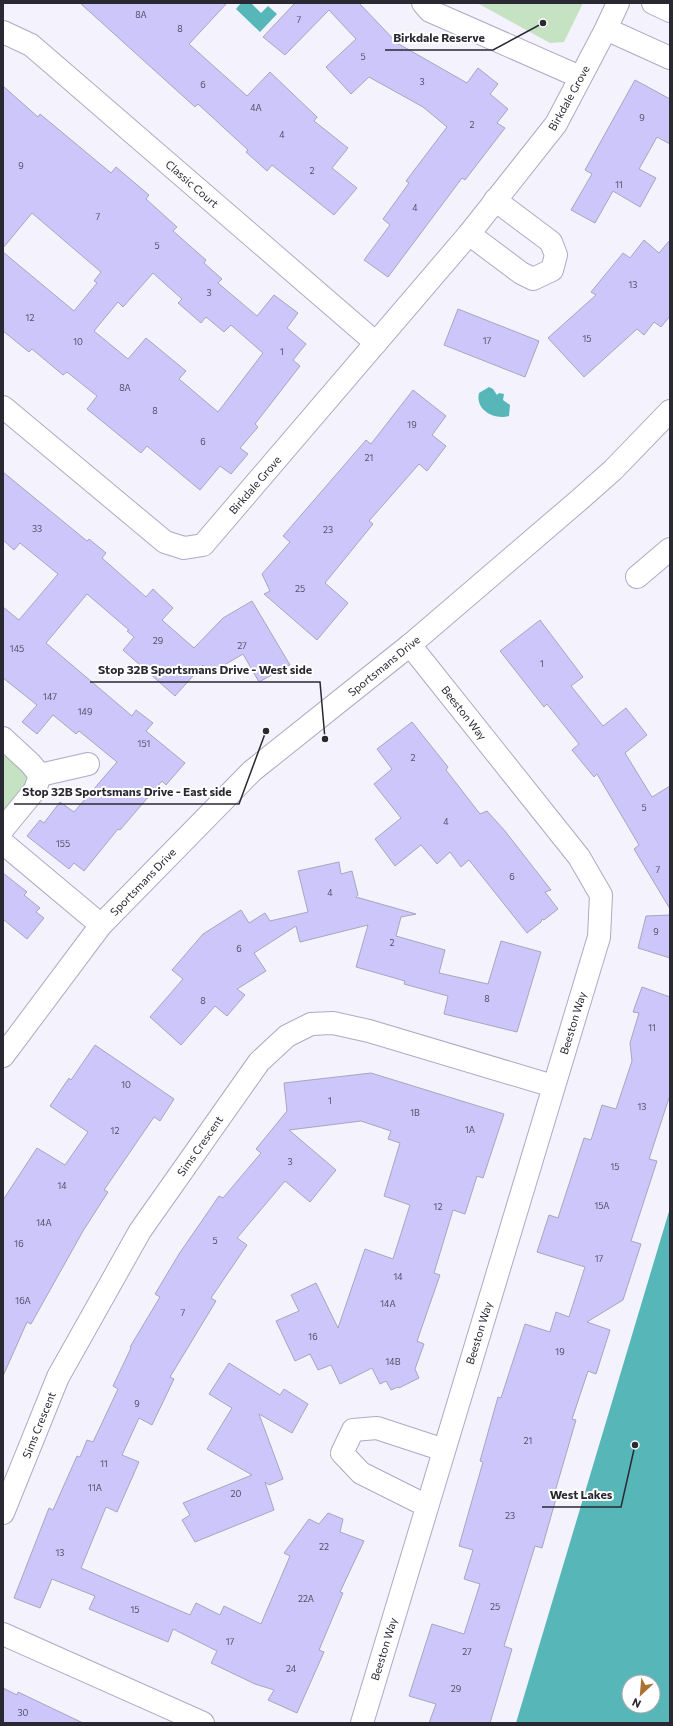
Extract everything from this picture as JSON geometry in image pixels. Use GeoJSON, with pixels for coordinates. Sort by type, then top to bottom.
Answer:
{"type":"FeatureCollection","features":[{"type":"Feature","properties":{"kind":"street"},"geometry":{"type":"LineString","coordinates":[[424,3],[430,11],[580,78]]}},
{"type":"Feature","properties":{"kind":"street","name":"Birkdale Grove"},"geometry":{"type":"LineString","coordinates":[[3,407],[165,542],[184,548],[203,545],[469,234],[556,124],[618,3]]}},
{"type":"Feature","properties":{"kind":"street"},"geometry":{"type":"LineString","coordinates":[[653,3],[670,12]]}},
{"type":"Feature","properties":{"kind":"street"},"geometry":{"type":"LineString","coordinates":[[606,29],[670,58]]}},
{"type":"Feature","properties":{"kind":"street","name":"Classic Court"},"geometry":{"type":"LineString","coordinates":[[3,32],[31,45],[376,343]]}},
{"type":"Feature","properties":{"kind":"street"},"geometry":{"type":"LineString","coordinates":[[469,234],[521,273],[533,279],[552,270],[556,255],[551,242],[495,200]]}},
{"type":"Feature","properties":{"kind":"street","name":"Sportsmans Drive"},"geometry":{"type":"LineString","coordinates":[[3,1056],[101,924],[252,771],[410,645],[613,470],[670,411]]}},
{"type":"Feature","properties":{"kind":"street"},"geometry":{"type":"LineString","coordinates":[[637,577],[670,549]]}},
{"type":"Feature","properties":{"kind":"street","name":"Beeston Way"},"geometry":{"type":"LineString","coordinates":[[362,1723],[599,937],[601,895],[579,857],[410,645]]}},
{"type":"Feature","properties":{"kind":"street"},"geometry":{"type":"LineString","coordinates":[[3,738],[30,763],[40,775]]}},
{"type":"Feature","properties":{"kind":"street"},"geometry":{"type":"LineString","coordinates":[[40,775],[88,764]]}},
{"type":"Feature","properties":{"kind":"street"},"geometry":{"type":"LineString","coordinates":[[3,829],[35,790],[40,775]]}},
{"type":"Feature","properties":{"kind":"street","name":"Sportsmans Drive"},"geometry":{"type":"LineString","coordinates":[[3,842],[101,924]]}},
{"type":"Feature","properties":{"kind":"street","name":"Sims Crescent"},"geometry":{"type":"LineString","coordinates":[[3,1513],[58,1377],[140,1231],[259,1062],[287,1036],[311,1024],[333,1022],[369,1030],[553,1086]]}},
{"type":"Feature","properties":{"kind":"street"},"geometry":{"type":"LineString","coordinates":[[427,1506],[361,1473],[342,1453],[353,1430],[377,1428],[444,1450]]}},
{"type":"Feature","properties":{"kind":"street"},"geometry":{"type":"LineString","coordinates":[[3,1634],[203,1723]]}},
{"type":"Feature","properties":{"kind":"green space"},"geometry":{"type":"Polygon","coordinates":[[[477,3],[583,3],[564,42],[550,43],[477,3]]]}},
{"type":"Feature","properties":{"kind":"green space"},"geometry":{"type":"Polygon","coordinates":[[[3,738],[40,775],[3,829],[3,738]]]}},
{"type":"Feature","properties":{"kind":"water"},"geometry":{"type":"Polygon","coordinates":[[[241,3],[251,3],[261,13],[268,6],[277,14],[260,32],[236,9],[241,3]]]}},
{"type":"Feature","properties":{"kind":"water"},"geometry":{"type":"Polygon","coordinates":[[[489,387],[493,389],[497,395],[499,393],[504,394],[503,400],[510,405],[509,416],[503,417],[492,415],[483,409],[480,404],[479,393],[489,387]]]}},
{"type":"Feature","properties":{"kind":"water"},"geometry":{"type":"Polygon","coordinates":[[[670,1208],[670,1723],[516,1723],[670,1208]]]}},
{"type":"Feature","properties":{"kind":"building"},"geometry":{"type":"Polygon","coordinates":[[[80,3],[227,3],[189,44],[247,96],[270,72],[317,117],[314,121],[348,148],[332,168],[357,188],[334,215],[272,165],[267,171],[246,152],[248,150],[198,104],[195,107],[80,3]]]}},
{"type":"Feature","properties":{"kind":"building"},"geometry":{"type":"Polygon","coordinates":[[[295,3],[359,3],[397,43],[467,83],[478,68],[498,84],[490,94],[508,109],[497,123],[505,128],[465,180],[462,178],[388,277],[364,260],[390,225],[383,219],[409,183],[406,181],[447,127],[423,107],[369,77],[351,94],[326,67],[356,39],[329,10],[285,55],[263,37],[295,3]]]}},
{"type":"Feature","properties":{"kind":"building"},"geometry":{"type":"Polygon","coordinates":[[[635,80],[670,99],[670,144],[657,137],[639,169],[656,178],[640,207],[613,191],[595,223],[571,210],[592,174],[585,170],[635,80]]]}},
{"type":"Feature","properties":{"kind":"building"},"geometry":{"type":"Polygon","coordinates":[[[3,86],[38,117],[40,114],[111,173],[116,167],[149,195],[146,199],[177,227],[173,231],[206,260],[204,263],[222,279],[218,283],[257,316],[274,295],[298,313],[287,328],[306,344],[293,360],[300,366],[255,424],[258,427],[240,448],[248,454],[231,474],[220,466],[200,490],[147,446],[141,453],[87,409],[97,396],[67,372],[63,375],[32,349],[29,352],[3,331],[3,252],[74,311],[97,283],[94,281],[101,272],[32,213],[3,248],[3,86]],[[153,273],[123,307],[118,302],[94,331],[128,359],[146,338],[186,371],[179,379],[218,412],[263,353],[231,325],[224,332],[206,317],[201,323],[178,303],[182,299],[153,273]]]}},
{"type":"Feature","properties":{"kind":"building"},"geometry":{"type":"Polygon","coordinates":[[[644,240],[659,253],[670,240],[670,316],[661,327],[654,322],[644,335],[637,329],[584,377],[548,338],[596,295],[591,292],[623,253],[630,258],[644,240]]]}},
{"type":"Feature","properties":{"kind":"building"},"geometry":{"type":"Polygon","coordinates":[[[458,309],[539,341],[525,377],[444,345],[458,309]]]}},
{"type":"Feature","properties":{"kind":"building"},"geometry":{"type":"Polygon","coordinates":[[[413,390],[446,416],[432,435],[446,446],[427,471],[419,464],[369,521],[373,524],[325,583],[348,603],[317,640],[264,594],[270,591],[262,574],[290,542],[283,536],[366,440],[371,444],[413,390]]]}},
{"type":"Feature","properties":{"kind":"building"},"geometry":{"type":"Polygon","coordinates":[[[3,472],[87,541],[89,539],[106,553],[102,558],[146,597],[153,589],[173,608],[162,620],[194,648],[223,618],[252,601],[290,665],[259,682],[243,654],[209,674],[203,665],[175,696],[123,650],[134,637],[127,631],[129,630],[87,594],[46,643],[132,716],[136,710],[153,723],[146,731],[185,763],[166,785],[162,781],[120,830],[118,829],[84,871],[74,863],[69,869],[27,836],[40,820],[44,823],[60,802],[74,812],[117,762],[79,731],[76,734],[53,715],[37,734],[22,722],[37,705],[3,678],[3,607],[19,620],[58,574],[20,543],[14,550],[3,540],[3,472]]]}},
{"type":"Feature","properties":{"kind":"building"},"geometry":{"type":"Polygon","coordinates":[[[540,620],[583,677],[571,686],[603,726],[626,708],[647,735],[625,753],[652,797],[670,786],[670,909],[634,849],[639,845],[597,774],[594,777],[572,750],[579,744],[547,704],[544,707],[500,651],[540,620]]]}},
{"type":"Feature","properties":{"kind":"building"},"geometry":{"type":"Polygon","coordinates":[[[412,722],[448,767],[446,770],[480,814],[487,811],[505,831],[551,890],[545,892],[558,909],[544,920],[542,919],[541,922],[527,933],[469,860],[461,867],[450,852],[437,864],[421,845],[395,866],[375,839],[401,818],[374,784],[392,769],[377,749],[412,722]]]}},
{"type":"Feature","properties":{"kind":"building"},"geometry":{"type":"Polygon","coordinates":[[[339,862],[341,874],[352,871],[358,895],[356,897],[416,914],[401,917],[396,936],[445,950],[439,973],[488,984],[501,941],[541,952],[517,1032],[444,1014],[448,996],[404,984],[405,981],[356,967],[368,925],[300,942],[296,926],[254,953],[266,971],[237,989],[245,995],[227,1016],[215,1006],[181,1045],[150,1017],[183,979],[172,970],[203,934],[241,910],[249,923],[265,913],[270,921],[308,912],[298,871],[339,862]]]}},
{"type":"Feature","properties":{"kind":"building"},"geometry":{"type":"Polygon","coordinates":[[[3,873],[27,892],[24,895],[40,908],[36,912],[44,918],[27,939],[4,920],[3,921],[3,873]]]}},
{"type":"Feature","properties":{"kind":"building"},"geometry":{"type":"Polygon","coordinates":[[[670,915],[670,958],[638,948],[646,916],[670,915]]]}},
{"type":"Feature","properties":{"kind":"building"},"geometry":{"type":"Polygon","coordinates":[[[642,987],[670,997],[670,1095],[649,1159],[657,1161],[631,1241],[641,1244],[623,1300],[587,1322],[610,1330],[596,1374],[588,1371],[572,1419],[576,1420],[554,1495],[557,1495],[542,1548],[535,1546],[504,1646],[512,1649],[490,1723],[429,1723],[436,1704],[409,1696],[432,1624],[464,1634],[480,1584],[464,1579],[473,1550],[459,1546],[483,1462],[480,1461],[498,1397],[501,1398],[525,1324],[550,1332],[556,1312],[569,1317],[585,1267],[537,1252],[549,1215],[558,1218],[584,1138],[591,1140],[602,1105],[616,1109],[632,1061],[630,1043],[639,1013],[633,1012],[642,987]]]}},
{"type":"Feature","properties":{"kind":"building"},"geometry":{"type":"Polygon","coordinates":[[[95,1045],[174,1099],[160,1121],[154,1117],[104,1190],[108,1192],[83,1231],[31,1324],[27,1322],[3,1376],[3,1200],[37,1148],[65,1165],[88,1132],[50,1106],[69,1078],[71,1080],[95,1045]]]}},
{"type":"Feature","properties":{"kind":"building"},"geometry":{"type":"Polygon","coordinates":[[[371,1073],[504,1114],[483,1178],[477,1176],[465,1214],[453,1210],[434,1273],[440,1275],[417,1341],[424,1344],[415,1369],[419,1378],[399,1388],[398,1387],[391,1390],[386,1381],[380,1384],[372,1368],[340,1384],[331,1365],[318,1370],[310,1354],[295,1361],[276,1321],[299,1311],[291,1295],[316,1283],[338,1328],[365,1249],[393,1259],[410,1205],[384,1196],[400,1143],[388,1139],[391,1131],[361,1121],[289,1130],[336,1170],[310,1202],[285,1181],[237,1238],[247,1245],[211,1298],[216,1301],[170,1377],[174,1379],[152,1425],[139,1418],[122,1455],[139,1462],[117,1512],[106,1507],[81,1568],[190,1615],[196,1603],[220,1615],[224,1606],[261,1624],[290,1556],[284,1553],[309,1519],[319,1524],[328,1513],[343,1519],[340,1532],[364,1541],[340,1592],[343,1593],[319,1650],[324,1652],[297,1713],[268,1700],[274,1690],[255,1684],[211,1663],[217,1651],[173,1629],[168,1642],[89,1609],[95,1596],[52,1579],[40,1608],[14,1598],[49,1508],[53,1510],[77,1456],[80,1457],[87,1440],[93,1442],[118,1389],[113,1386],[131,1348],[130,1347],[160,1297],[155,1294],[179,1254],[219,1196],[223,1198],[261,1153],[256,1149],[287,1111],[284,1083],[371,1073]]]}},
{"type":"Feature","properties":{"kind":"building"},"geometry":{"type":"Polygon","coordinates":[[[229,1363],[280,1395],[284,1389],[308,1404],[292,1433],[259,1414],[283,1479],[269,1485],[265,1482],[274,1510],[195,1542],[182,1520],[190,1515],[183,1503],[252,1475],[207,1449],[232,1408],[209,1394],[229,1363]]]}},
{"type":"Feature","properties":{"kind":"building"},"geometry":{"type":"Polygon","coordinates":[[[3,1688],[17,1695],[18,1692],[83,1723],[3,1723],[3,1688]]]}},
{"type":"Feature","properties":{"kind":"place","name":"Birkdale Reserve"},"geometry":{"type":"Point","coordinates":[543,23]}},
{"type":"Feature","properties":{"kind":"place","name":"Stop 32B Sportsmans Drive - East side"},"geometry":{"type":"Point","coordinates":[266,731]}},
{"type":"Feature","properties":{"kind":"place","name":"Stop 32B Sportsmans Drive - West side"},"geometry":{"type":"Point","coordinates":[325,739]}},
{"type":"Feature","properties":{"kind":"place","name":"West Lakes"},"geometry":{"type":"Point","coordinates":[635,1445]}}]}
